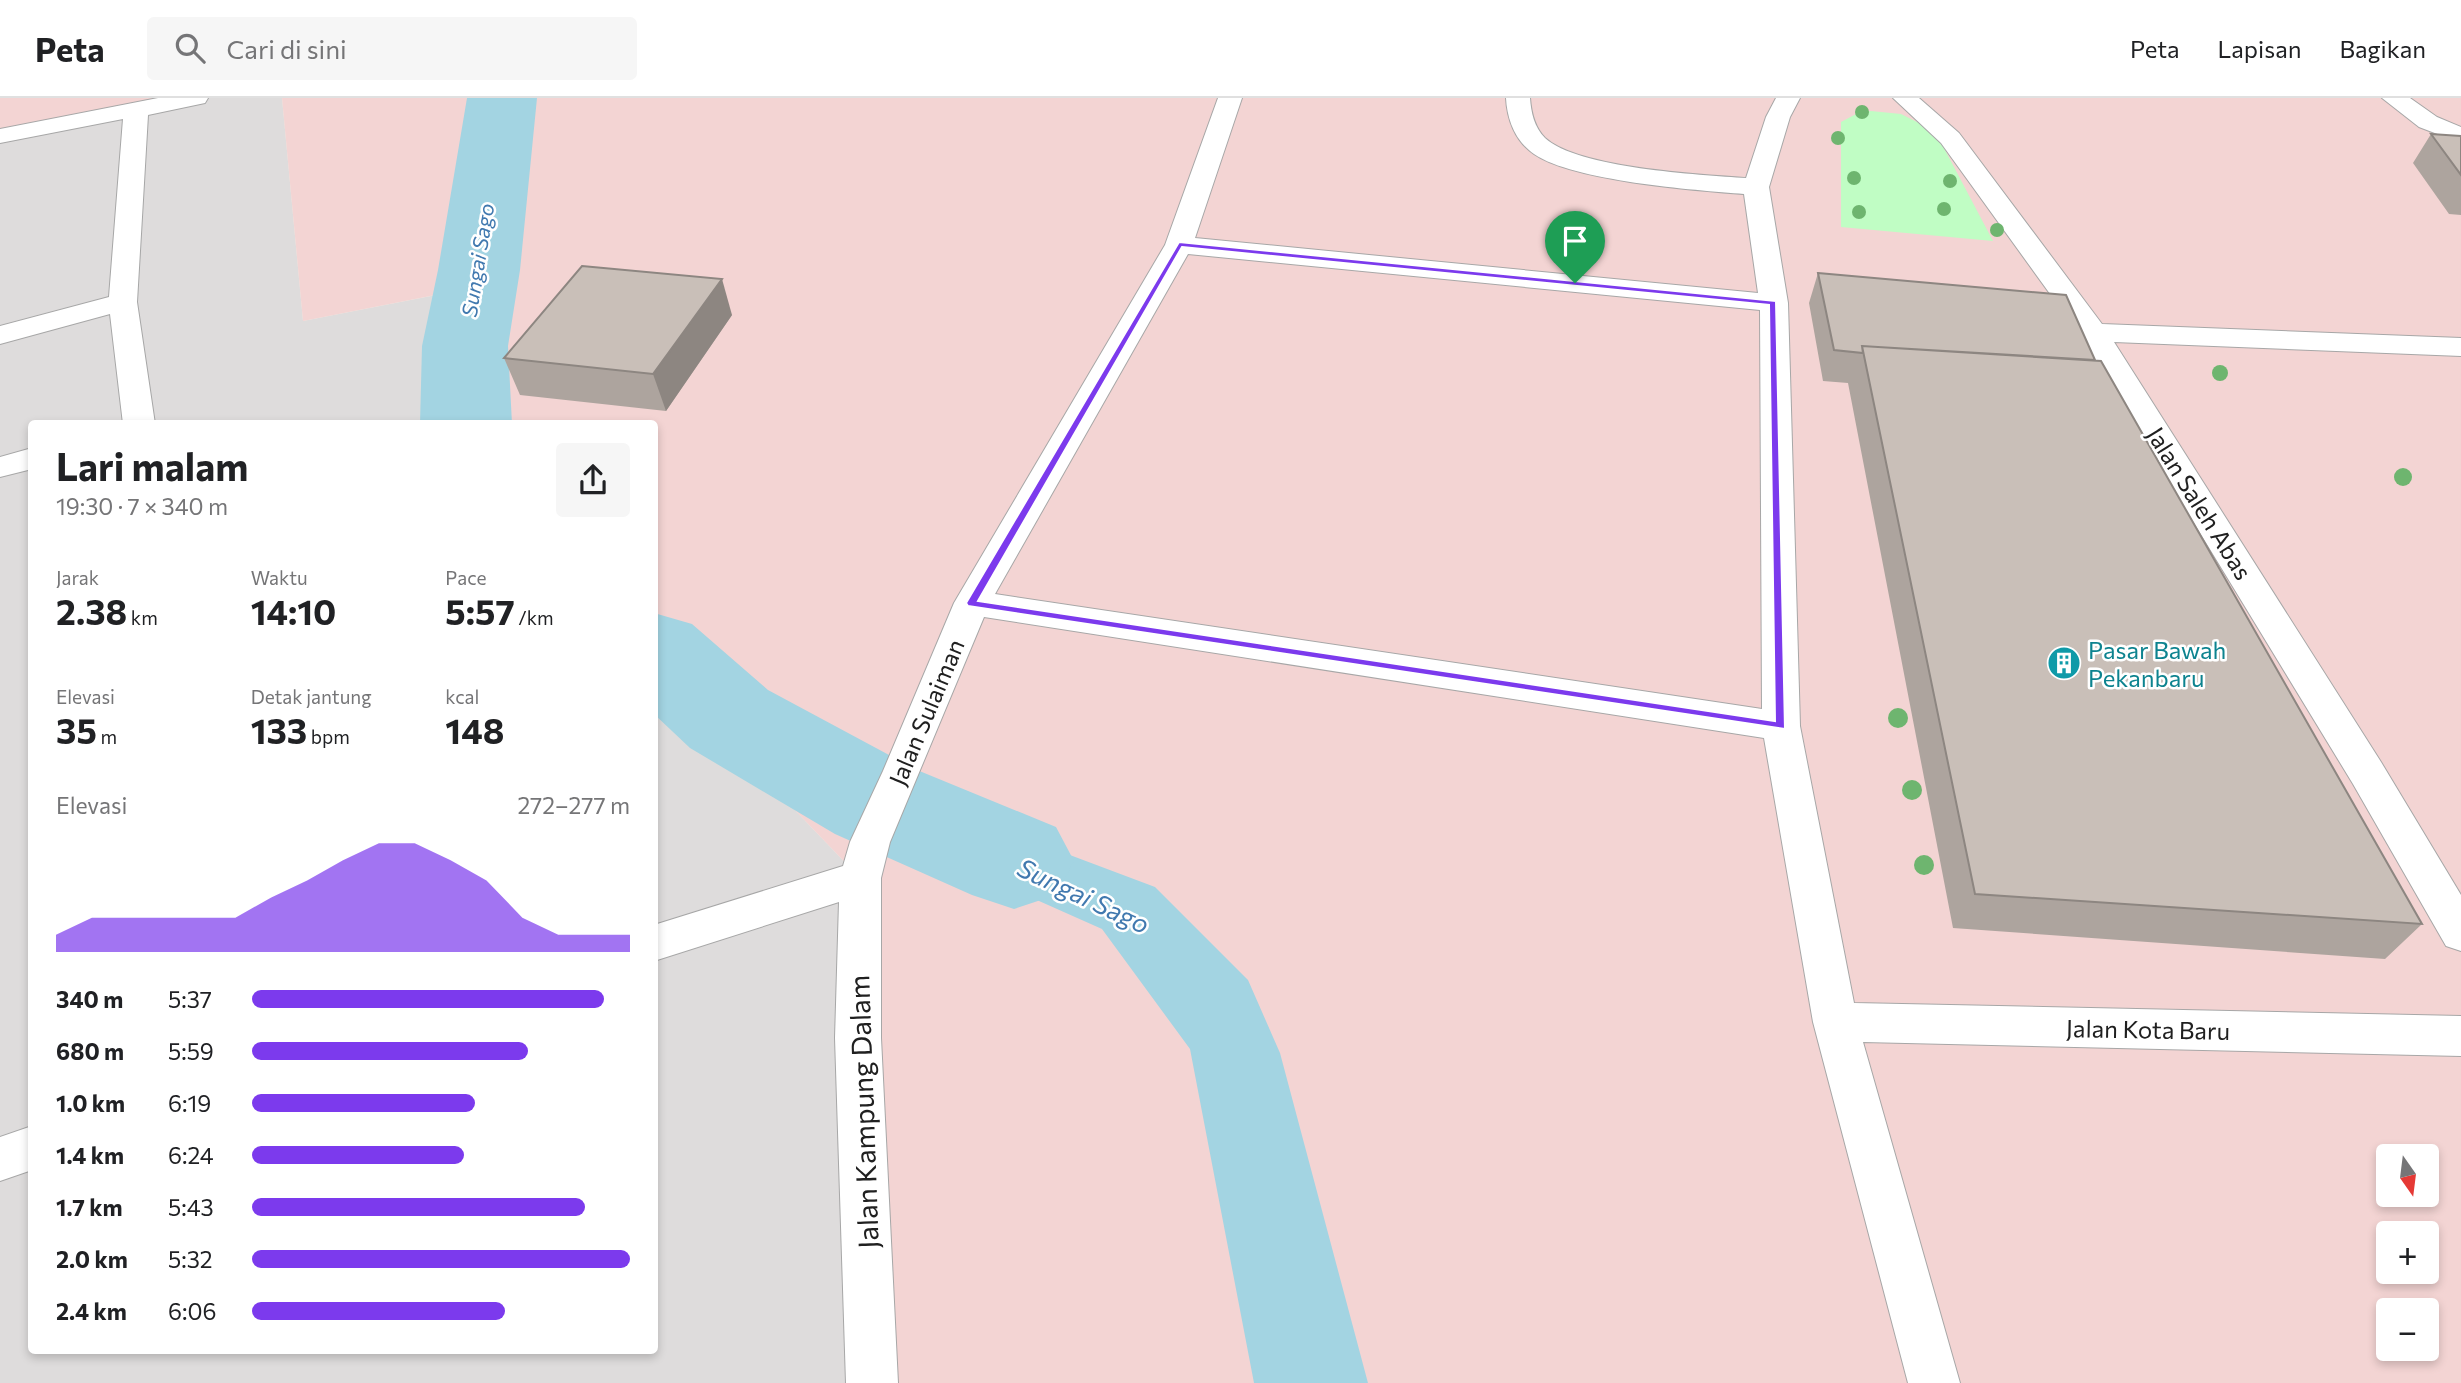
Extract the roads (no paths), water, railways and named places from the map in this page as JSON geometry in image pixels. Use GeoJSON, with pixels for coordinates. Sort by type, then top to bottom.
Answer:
{"type":"FeatureCollection","features":[{"type":"Feature","properties":{"kind":"street"},"geometry":{"type":"LineString","coordinates":[[0,136],[196,98]]}},
{"type":"Feature","properties":{"kind":"street","name":"Jalan Sulaiman"},"geometry":{"type":"LineString","coordinates":[[865,860],[971,603],[1179,245],[1230,98]]}},
{"type":"Feature","properties":{"kind":"street"},"geometry":{"type":"LineString","coordinates":[[1518,98],[1518,118],[1544,150],[1573,160],[1696,182],[1756,187]]}},
{"type":"Feature","properties":{"kind":"street"},"geometry":{"type":"LineString","coordinates":[[1788,98],[1778,117],[1756,187],[1773,303],[1781,726],[1835,1022],[1927,1376]]}},
{"type":"Feature","properties":{"kind":"street","name":"Jalan Saleh Abas"},"geometry":{"type":"LineString","coordinates":[[1905,98],[1950,138],[2093,332],[2367,772],[2461,933]]}},
{"type":"Feature","properties":{"kind":"street"},"geometry":{"type":"LineString","coordinates":[[2394,98],[2428,121],[2461,136]]}},
{"type":"Feature","properties":{"kind":"street"},"geometry":{"type":"LineString","coordinates":[[136,110],[123,303],[138,420]]}},
{"type":"Feature","properties":{"kind":"street"},"geometry":{"type":"LineString","coordinates":[[1179,245],[1773,303]]}},
{"type":"Feature","properties":{"kind":"street"},"geometry":{"type":"LineString","coordinates":[[0,335],[123,303]]}},
{"type":"Feature","properties":{"kind":"street"},"geometry":{"type":"LineString","coordinates":[[2093,332],[2461,346]]}},
{"type":"Feature","properties":{"kind":"street"},"geometry":{"type":"LineString","coordinates":[[0,467],[28,459]]}},
{"type":"Feature","properties":{"kind":"street"},"geometry":{"type":"LineString","coordinates":[[971,603],[1781,726]]}},
{"type":"Feature","properties":{"kind":"street"},"geometry":{"type":"LineString","coordinates":[[658,941],[865,860]]}},
{"type":"Feature","properties":{"kind":"street","name":"Jalan Kampung Dalam"},"geometry":{"type":"LineString","coordinates":[[865,860],[858,1038],[872,1383]]}},
{"type":"Feature","properties":{"kind":"street","name":"Jalan Kota Baru"},"geometry":{"type":"LineString","coordinates":[[1835,1022],[2461,1036]]}},
{"type":"Feature","properties":{"kind":"street"},"geometry":{"type":"LineString","coordinates":[[0,1159],[28,1149]]}},
{"type":"Feature","properties":{"kind":"water"},"geometry":{"type":"Polygon","coordinates":[[[924,800],[1155,887],[1248,980],[1280,1053],[1368,1383],[1254,1383],[1190,1049],[1102,929],[902,840],[876,802],[924,800]]]}},
{"type":"Feature","properties":{"kind":"waterway","name":"Sungai Sago"},"geometry":{"type":"LineString","coordinates":[[466,420],[465,346],[479,270],[502,98]]}},
{"type":"Feature","properties":{"kind":"waterway","name":"Sungai Sago"},"geometry":{"type":"LineString","coordinates":[[658,655],[729,719],[876,802],[1014,861]]}},
{"type":"Feature","properties":{"kind":"place","name":"Pasar Bawah Pekanbaru"},"geometry":{"type":"Point","coordinates":[2064,663]}}]}
